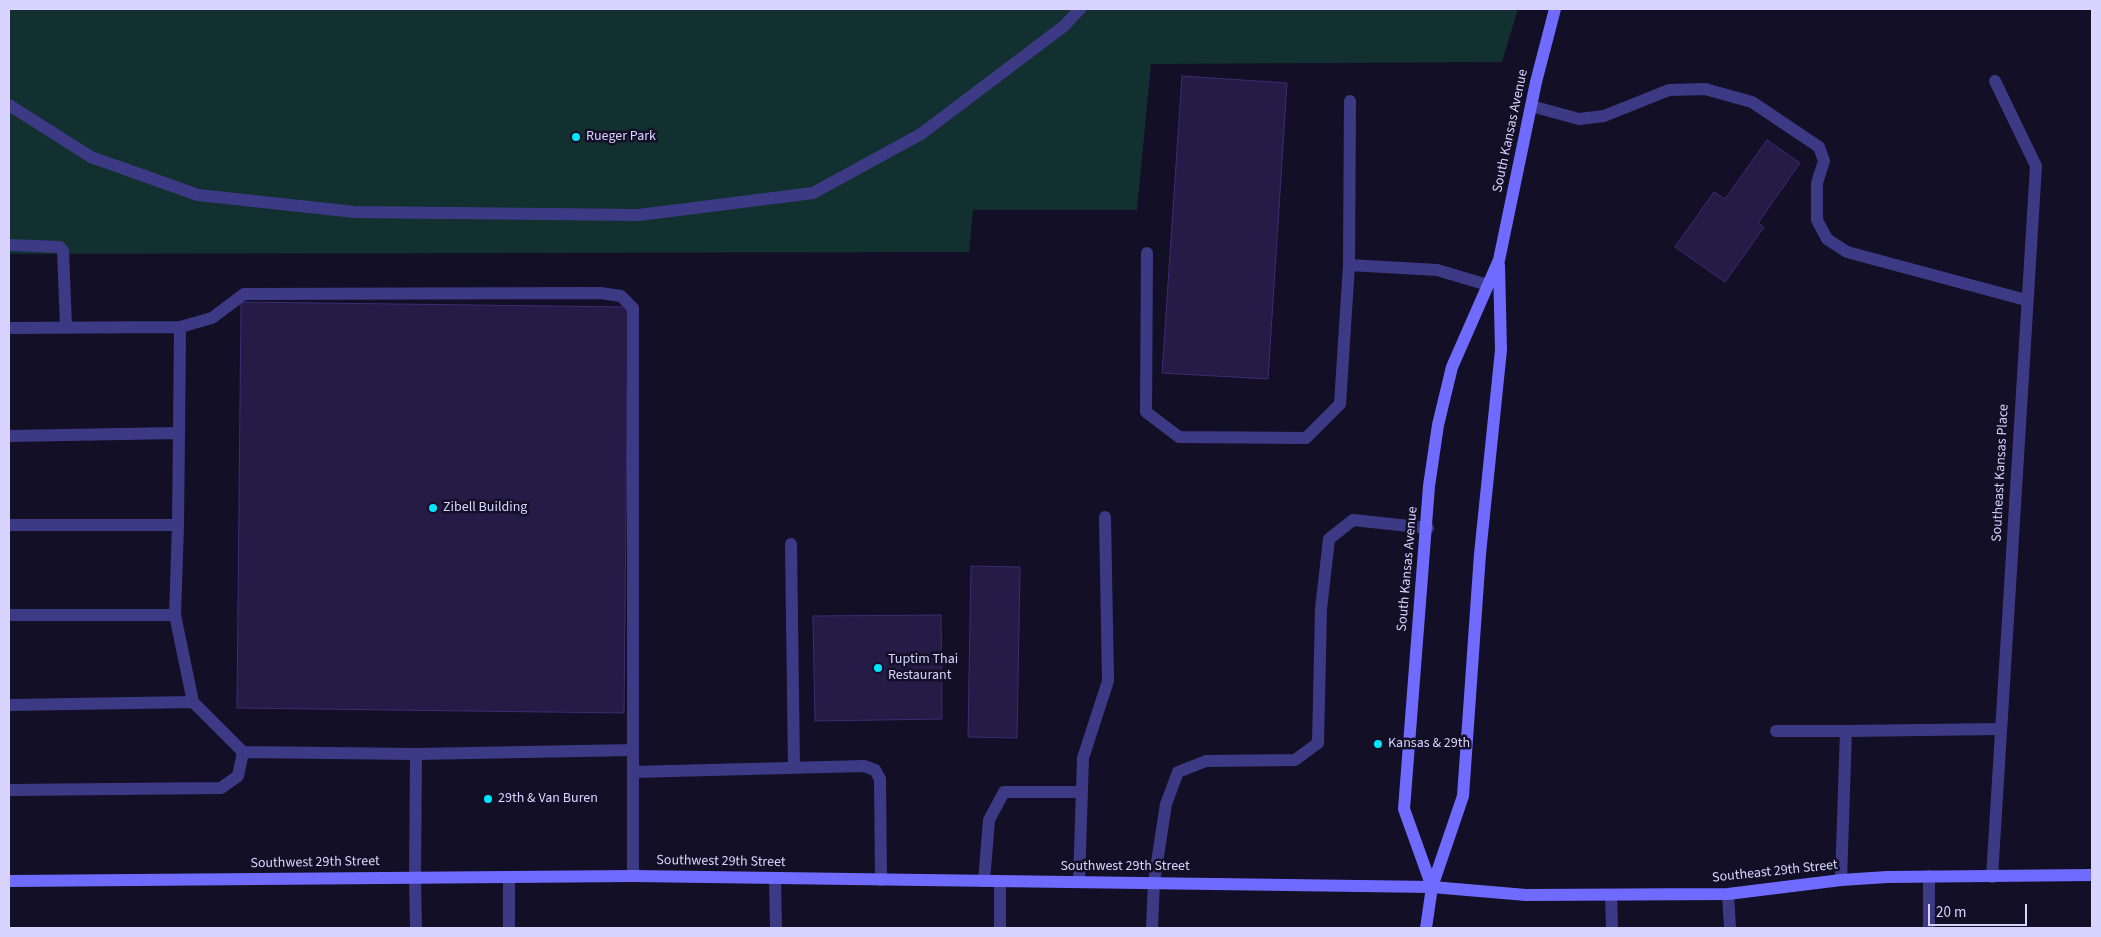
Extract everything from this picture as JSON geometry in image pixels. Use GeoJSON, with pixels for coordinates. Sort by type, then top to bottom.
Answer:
{"type":"FeatureCollection","features":[{"type":"Feature","properties":{"kind":"main road","name":"South Kansas Avenue"},"geometry":{"type":"LineString","coordinates":[[1432,887],[1404,809],[1428,528],[1429,486],[1438,425],[1452,367],[1499,260],[1531,106],[1555,9]]}},
{"type":"Feature","properties":{"kind":"main road","name":"South Kansas Avenue"},"geometry":{"type":"LineString","coordinates":[[1426,928],[1432,887],[1463,796],[1481,545],[1501,350],[1499,260]]}},
{"type":"Feature","properties":{"kind":"main road","name":"Southeast 29th Street"},"geometry":{"type":"LineString","coordinates":[[1432,887],[1526,895],[1728,894],[1841,880],[1929,876],[1992,877],[2092,874]]}},
{"type":"Feature","properties":{"kind":"main road","name":"Southwest 29th Street"},"geometry":{"type":"LineString","coordinates":[[9,881],[632,876],[1432,887]]}},
{"type":"Feature","properties":{"kind":"street"},"geometry":{"type":"LineString","coordinates":[[9,104],[91,157],[198,195],[355,212],[639,215],[813,193],[921,134],[1064,26],[1080,9]]}},
{"type":"Feature","properties":{"kind":"street","name":"Southeast Kansas Place"},"geometry":{"type":"LineString","coordinates":[[1992,877],[2026,300],[2036,166],[1995,80]]}},
{"type":"Feature","properties":{"kind":"street"},"geometry":{"type":"LineString","coordinates":[[1531,106],[1579,119],[1604,116],[1669,90],[1705,89],[1752,102],[1819,146],[1824,161],[1817,183],[1817,220],[1827,239],[1846,252],[2026,300]]}},
{"type":"Feature","properties":{"kind":"street"},"geometry":{"type":"LineString","coordinates":[[1148,253],[1146,412],[1179,437],[1306,438],[1340,404],[1349,265],[1350,101]]}},
{"type":"Feature","properties":{"kind":"street"},"geometry":{"type":"LineString","coordinates":[[9,245],[60,247],[63,251],[66,326]]}},
{"type":"Feature","properties":{"kind":"street"},"geometry":{"type":"LineString","coordinates":[[1349,265],[1438,270],[1488,285]]}},
{"type":"Feature","properties":{"kind":"street"},"geometry":{"type":"LineString","coordinates":[[9,328],[66,326],[180,327],[212,318],[244,294],[600,293],[622,296],[633,308],[632,876]]}},
{"type":"Feature","properties":{"kind":"street"},"geometry":{"type":"LineString","coordinates":[[180,327],[175,615],[193,702],[244,752],[416,754],[633,750]]}},
{"type":"Feature","properties":{"kind":"street"},"geometry":{"type":"LineString","coordinates":[[9,436],[179,433]]}},
{"type":"Feature","properties":{"kind":"street"},"geometry":{"type":"LineString","coordinates":[[1079,882],[1083,758],[1108,681],[1104,517]]}},
{"type":"Feature","properties":{"kind":"street"},"geometry":{"type":"LineString","coordinates":[[1152,928],[1154,882],[1166,804],[1178,772],[1206,761],[1296,760],[1318,743],[1321,609],[1329,540],[1353,520],[1428,528]]}},
{"type":"Feature","properties":{"kind":"street"},"geometry":{"type":"LineString","coordinates":[[9,525],[178,525]]}},
{"type":"Feature","properties":{"kind":"street"},"geometry":{"type":"LineString","coordinates":[[791,544],[794,768]]}},
{"type":"Feature","properties":{"kind":"street"},"geometry":{"type":"LineString","coordinates":[[9,615],[175,615]]}},
{"type":"Feature","properties":{"kind":"street"},"geometry":{"type":"LineString","coordinates":[[9,705],[193,702]]}},
{"type":"Feature","properties":{"kind":"street"},"geometry":{"type":"LineString","coordinates":[[1776,731],[2000,729]]}},
{"type":"Feature","properties":{"kind":"street"},"geometry":{"type":"LineString","coordinates":[[1841,880],[1846,731]]}},
{"type":"Feature","properties":{"kind":"street"},"geometry":{"type":"LineString","coordinates":[[9,790],[220,788],[238,776],[244,752]]}},
{"type":"Feature","properties":{"kind":"street"},"geometry":{"type":"LineString","coordinates":[[416,754],[416,928]]}},
{"type":"Feature","properties":{"kind":"street"},"geometry":{"type":"LineString","coordinates":[[633,772],[864,766],[875,770],[880,779],[881,880]]}},
{"type":"Feature","properties":{"kind":"street"},"geometry":{"type":"LineString","coordinates":[[984,881],[989,820],[1004,792],[1081,792]]}},
{"type":"Feature","properties":{"kind":"street"},"geometry":{"type":"LineString","coordinates":[[1929,876],[1930,928]]}},
{"type":"Feature","properties":{"kind":"street"},"geometry":{"type":"LineString","coordinates":[[509,877],[509,928]]}},
{"type":"Feature","properties":{"kind":"street"},"geometry":{"type":"LineString","coordinates":[[775,878],[776,928]]}},
{"type":"Feature","properties":{"kind":"street"},"geometry":{"type":"LineString","coordinates":[[1000,881],[1000,928]]}},
{"type":"Feature","properties":{"kind":"street"},"geometry":{"type":"LineString","coordinates":[[1728,894],[1730,928]]}},
{"type":"Feature","properties":{"kind":"street"},"geometry":{"type":"LineString","coordinates":[[1611,895],[1612,928]]}},
{"type":"Feature","properties":{"kind":"green space","name":"Rueger Park"},"geometry":{"type":"Polygon","coordinates":[[[9,9],[1518,9],[1502,62],[1151,64],[1137,210],[973,210],[969,252],[9,254],[9,9]]]}},
{"type":"Feature","properties":{"kind":"building"},"geometry":{"type":"Polygon","coordinates":[[[1182,76],[1287,83],[1268,379],[1162,373],[1182,76]]]}},
{"type":"Feature","properties":{"kind":"building"},"geometry":{"type":"Polygon","coordinates":[[[1767,140],[1800,163],[1758,223],[1764,227],[1725,282],[1675,247],[1714,192],[1725,199],[1767,140]]]}},
{"type":"Feature","properties":{"kind":"building","name":"Zibell Building"},"geometry":{"type":"Polygon","coordinates":[[[241,302],[628,307],[624,713],[237,708],[241,302]]]}},
{"type":"Feature","properties":{"kind":"building"},"geometry":{"type":"Polygon","coordinates":[[[971,566],[1020,567],[1017,738],[968,737],[971,566]]]}},
{"type":"Feature","properties":{"kind":"building","name":"Tuptim Thai Restaurant"},"geometry":{"type":"Polygon","coordinates":[[[941,615],[942,719],[815,721],[813,616],[941,615]]]}},
{"type":"Feature","properties":{"kind":"place","name":"Rueger Park"},"geometry":{"type":"Point","coordinates":[576,137]}},
{"type":"Feature","properties":{"kind":"place","name":"Zibell Building"},"geometry":{"type":"Point","coordinates":[433,508]}},
{"type":"Feature","properties":{"kind":"place","name":"Tuptim Thai Restaurant"},"geometry":{"type":"Point","coordinates":[878,668]}},
{"type":"Feature","properties":{"kind":"place","name":"Kansas & 29th"},"geometry":{"type":"Point","coordinates":[1378,744]}},
{"type":"Feature","properties":{"kind":"place","name":"29th & Van Buren"},"geometry":{"type":"Point","coordinates":[488,799]}}]}
